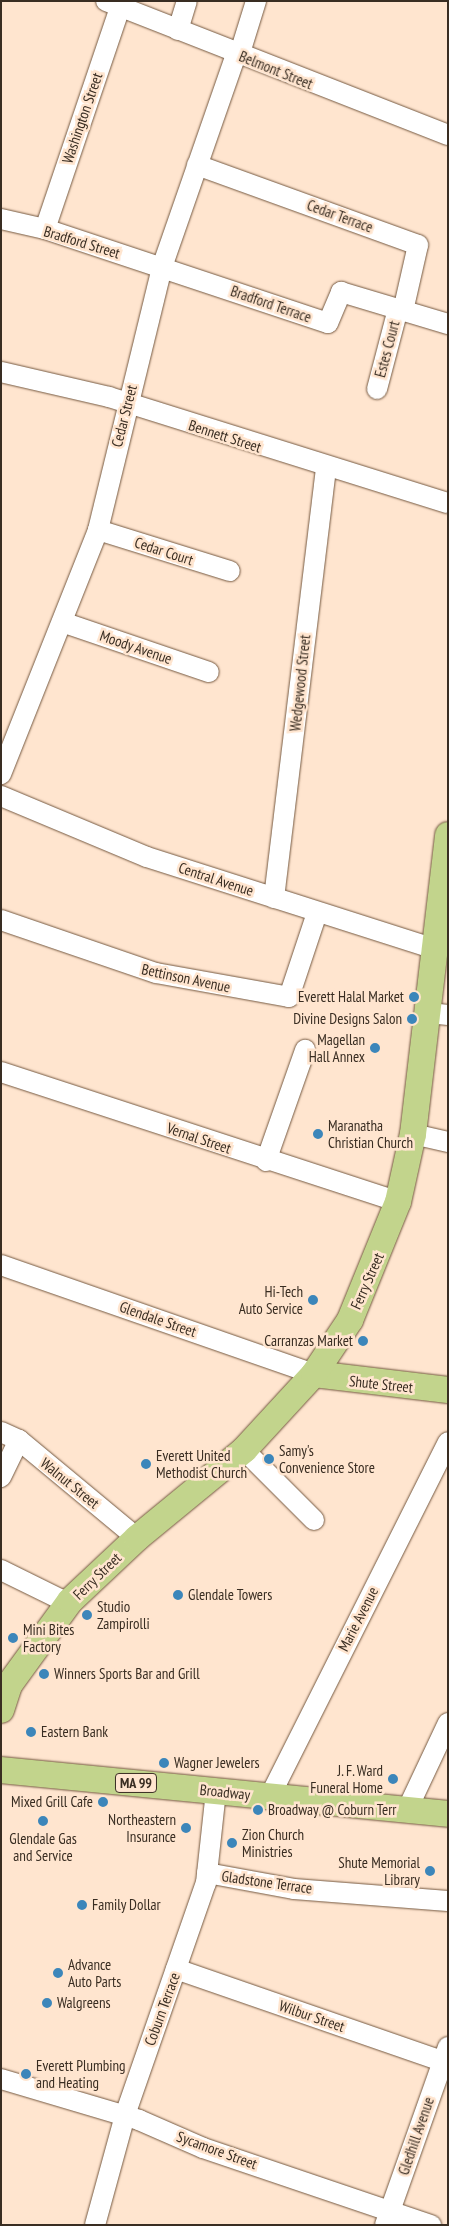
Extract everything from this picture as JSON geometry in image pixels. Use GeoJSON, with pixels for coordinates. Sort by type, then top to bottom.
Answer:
{"type":"FeatureCollection","features":[{"type":"Feature","properties":{"kind":"main road","name":"Ferry Street"},"geometry":{"type":"LineString","coordinates":[[1,1710],[5,1688],[68,1604],[137,1538],[244,1450],[314,1374],[350,1320],[398,1202],[438,1014],[436,949],[446,878],[448,835]]}},
{"type":"Feature","properties":{"kind":"main road","name":"Shute Street"},"geometry":{"type":"LineString","coordinates":[[314,1374],[448,1390]]}},
{"type":"Feature","properties":{"kind":"main road","name":"Broadway"},"geometry":{"type":"LineString","coordinates":[[1,1770],[448,1814]]}},
{"type":"Feature","properties":{"kind":"street"},"geometry":{"type":"LineString","coordinates":[[178,30],[187,1]]}},
{"type":"Feature","properties":{"kind":"street","name":"Cedar Street"},"geometry":{"type":"LineString","coordinates":[[1,774],[98,530],[162,267],[256,1]]}},
{"type":"Feature","properties":{"kind":"street","name":"Belmont Street"},"geometry":{"type":"LineString","coordinates":[[113,4],[238,55],[448,135]]}},
{"type":"Feature","properties":{"kind":"street","name":"Washington Street"},"geometry":{"type":"LineString","coordinates":[[45,229],[113,4]]}},
{"type":"Feature","properties":{"kind":"street","name":"Cedar Terrace"},"geometry":{"type":"LineString","coordinates":[[197,165],[418,245],[401,310]]}},
{"type":"Feature","properties":{"kind":"street","name":"Bradford Street"},"geometry":{"type":"LineString","coordinates":[[1,219],[45,229],[162,267]]}},
{"type":"Feature","properties":{"kind":"street","name":"Bradford Terrace"},"geometry":{"type":"LineString","coordinates":[[162,267],[328,324],[342,292],[448,324]]}},
{"type":"Feature","properties":{"kind":"street","name":"Estes Court"},"geometry":{"type":"LineString","coordinates":[[377,389],[401,310]]}},
{"type":"Feature","properties":{"kind":"street","name":"Bennett Street"},"geometry":{"type":"LineString","coordinates":[[1,372],[128,404],[326,468],[448,503]]}},
{"type":"Feature","properties":{"kind":"street","name":"Wedgewood Street"},"geometry":{"type":"LineString","coordinates":[[274,898],[326,468]]}},
{"type":"Feature","properties":{"kind":"street","name":"Cedar Court"},"geometry":{"type":"LineString","coordinates":[[98,530],[230,572]]}},
{"type":"Feature","properties":{"kind":"street","name":"Moody Avenue"},"geometry":{"type":"LineString","coordinates":[[62,622],[209,672]]}},
{"type":"Feature","properties":{"kind":"street","name":"Central Avenue"},"geometry":{"type":"LineString","coordinates":[[1,796],[147,857],[317,913],[436,949]]}},
{"type":"Feature","properties":{"kind":"street","name":"Bettinson Avenue"},"geometry":{"type":"LineString","coordinates":[[1,920],[156,973],[289,997],[317,913]]}},
{"type":"Feature","properties":{"kind":"street"},"geometry":{"type":"LineString","coordinates":[[266,1161],[305,1050]]}},
{"type":"Feature","properties":{"kind":"street","name":"Vernal Street"},"geometry":{"type":"LineString","coordinates":[[1,1072],[266,1161],[398,1202]]}},
{"type":"Feature","properties":{"kind":"street"},"geometry":{"type":"LineString","coordinates":[[413,1134],[448,1142]]}},
{"type":"Feature","properties":{"kind":"street","name":"Glendale Street"},"geometry":{"type":"LineString","coordinates":[[1,1265],[314,1374]]}},
{"type":"Feature","properties":{"kind":"street"},"geometry":{"type":"LineString","coordinates":[[1,1477],[10,1436]]}},
{"type":"Feature","properties":{"kind":"street","name":"Walnut Street"},"geometry":{"type":"LineString","coordinates":[[10,1436],[137,1538]]}},
{"type":"Feature","properties":{"kind":"street","name":"Marie Avenue"},"geometry":{"type":"LineString","coordinates":[[270,1796],[448,1442]]}},
{"type":"Feature","properties":{"kind":"street"},"geometry":{"type":"LineString","coordinates":[[244,1450],[314,1520]]}},
{"type":"Feature","properties":{"kind":"street"},"geometry":{"type":"LineString","coordinates":[[1,1570],[68,1604]]}},
{"type":"Feature","properties":{"kind":"street"},"geometry":{"type":"LineString","coordinates":[[407,1810],[448,1723]]}},
{"type":"Feature","properties":{"kind":"street","name":"Coburn Terrace"},"geometry":{"type":"LineString","coordinates":[[95,2225],[125,2115],[207,1873],[216,1791]]}},
{"type":"Feature","properties":{"kind":"street","name":"Gladstone Terrace"},"geometry":{"type":"LineString","coordinates":[[207,1873],[294,1889],[387,1894],[448,1901]]}},
{"type":"Feature","properties":{"kind":"street","name":"Wilbur Street"},"geometry":{"type":"LineString","coordinates":[[176,1969],[446,2057]]}},
{"type":"Feature","properties":{"kind":"street","name":"Gledhill Avenue"},"geometry":{"type":"LineString","coordinates":[[388,2217],[446,2057]]}},
{"type":"Feature","properties":{"kind":"street","name":"Sycamore Street"},"geometry":{"type":"LineString","coordinates":[[1,2079],[125,2115],[203,2148],[388,2217],[431,2225]]}},
{"type":"Feature","properties":{"kind":"place","name":"Everett Halal Market"},"geometry":{"type":"Point","coordinates":[414,997]}},
{"type":"Feature","properties":{"kind":"place","name":"Divine Designs Salon"},"geometry":{"type":"Point","coordinates":[412,1019]}},
{"type":"Feature","properties":{"kind":"place","name":"Magellan Hall Annex"},"geometry":{"type":"Point","coordinates":[375,1048]}},
{"type":"Feature","properties":{"kind":"place","name":"Maranatha Christian Church"},"geometry":{"type":"Point","coordinates":[318,1134]}},
{"type":"Feature","properties":{"kind":"place","name":"Hi-Tech Auto Service"},"geometry":{"type":"Point","coordinates":[313,1300]}},
{"type":"Feature","properties":{"kind":"place","name":"Carranzas Market"},"geometry":{"type":"Point","coordinates":[363,1341]}},
{"type":"Feature","properties":{"kind":"place","name":"Samy's Convenience Store"},"geometry":{"type":"Point","coordinates":[269,1459]}},
{"type":"Feature","properties":{"kind":"place","name":"Everett United Methodist Church"},"geometry":{"type":"Point","coordinates":[146,1464]}},
{"type":"Feature","properties":{"kind":"place","name":"Glendale Towers"},"geometry":{"type":"Point","coordinates":[178,1595]}},
{"type":"Feature","properties":{"kind":"place","name":"Studio Zampirolli"},"geometry":{"type":"Point","coordinates":[87,1615]}},
{"type":"Feature","properties":{"kind":"place","name":"Mini Bites Factory"},"geometry":{"type":"Point","coordinates":[13,1638]}},
{"type":"Feature","properties":{"kind":"place","name":"Winners Sports Bar and Grill"},"geometry":{"type":"Point","coordinates":[44,1674]}},
{"type":"Feature","properties":{"kind":"place","name":"Eastern Bank"},"geometry":{"type":"Point","coordinates":[31,1732]}},
{"type":"Feature","properties":{"kind":"place","name":"Wagner Jewelers"},"geometry":{"type":"Point","coordinates":[164,1763]}},
{"type":"Feature","properties":{"kind":"place","name":"J. F. Ward Funeral Home"},"geometry":{"type":"Point","coordinates":[393,1779]}},
{"type":"Feature","properties":{"kind":"place","name":"Mixed Grill Cafe"},"geometry":{"type":"Point","coordinates":[103,1802]}},
{"type":"Feature","properties":{"kind":"place","name":"Broadway @ Coburn Terr"},"geometry":{"type":"Point","coordinates":[258,1810]}},
{"type":"Feature","properties":{"kind":"place","name":"Glendale Gas and Service"},"geometry":{"type":"Point","coordinates":[43,1821]}},
{"type":"Feature","properties":{"kind":"place","name":"Northeastern Insurance"},"geometry":{"type":"Point","coordinates":[186,1828]}},
{"type":"Feature","properties":{"kind":"place","name":"Zion Church Ministries"},"geometry":{"type":"Point","coordinates":[232,1843]}},
{"type":"Feature","properties":{"kind":"place","name":"Shute Memorial Library"},"geometry":{"type":"Point","coordinates":[430,1871]}},
{"type":"Feature","properties":{"kind":"place","name":"Family Dollar"},"geometry":{"type":"Point","coordinates":[82,1905]}},
{"type":"Feature","properties":{"kind":"place","name":"Advance Auto Parts"},"geometry":{"type":"Point","coordinates":[58,1973]}},
{"type":"Feature","properties":{"kind":"place","name":"Walgreens"},"geometry":{"type":"Point","coordinates":[47,2003]}},
{"type":"Feature","properties":{"kind":"place","name":"Everett Plumbing and Heating"},"geometry":{"type":"Point","coordinates":[26,2074]}}]}
